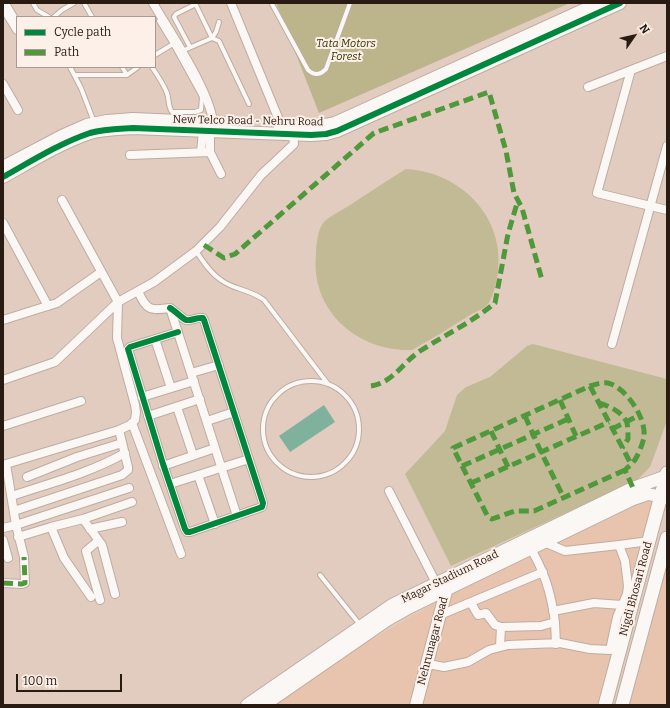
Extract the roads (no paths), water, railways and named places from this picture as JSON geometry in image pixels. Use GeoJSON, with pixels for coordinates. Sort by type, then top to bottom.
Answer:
{"type":"FeatureCollection","features":[{"type":"Feature","properties":{"kind":"main road","name":"Nigdi Bhosari Road"},"geometry":{"type":"LineString","coordinates":[[605,705],[631,590],[664,497],[667,475]]}},
{"type":"Feature","properties":{"kind":"main road","name":"Nigdi Bhosari Road"},"geometry":{"type":"LineString","coordinates":[[622,705],[667,538]]}},
{"type":"Feature","properties":{"kind":"street"},"geometry":{"type":"LineString","coordinates":[[153,3],[202,89],[209,107],[209,129],[206,152],[221,174]]}},
{"type":"Feature","properties":{"kind":"street"},"geometry":{"type":"LineString","coordinates":[[3,380],[55,362],[118,302],[154,282],[196,251],[220,227],[260,175],[292,146],[294,141],[290,130],[279,120],[232,3]]}},
{"type":"Feature","properties":{"kind":"street","name":"New Telco Road - Nehru Road"},"geometry":{"type":"LineString","coordinates":[[566,23],[599,3]]}},
{"type":"Feature","properties":{"kind":"street","name":"New Telco Road - Nehru Road"},"geometry":{"type":"LineString","coordinates":[[3,177],[66,144],[89,134],[107,121],[133,119],[209,129],[290,130],[310,126],[324,126],[335,123],[566,23],[620,3]]}},
{"type":"Feature","properties":{"kind":"street"},"geometry":{"type":"LineString","coordinates":[[3,7],[16,28]]}},
{"type":"Feature","properties":{"kind":"street"},"geometry":{"type":"LineString","coordinates":[[588,87],[667,56]]}},
{"type":"Feature","properties":{"kind":"street"},"geometry":{"type":"LineString","coordinates":[[631,70],[597,193],[667,210]]}},
{"type":"Feature","properties":{"kind":"street"},"geometry":{"type":"LineString","coordinates":[[3,84],[18,110]]}},
{"type":"Feature","properties":{"kind":"street","name":"New Telco Road - Nehru Road"},"geometry":{"type":"LineString","coordinates":[[3,167],[62,136],[87,125],[96,128]]}},
{"type":"Feature","properties":{"kind":"street"},"geometry":{"type":"LineString","coordinates":[[612,344],[667,146]]}},
{"type":"Feature","properties":{"kind":"street"},"geometry":{"type":"LineString","coordinates":[[130,155],[206,152]]}},
{"type":"Feature","properties":{"kind":"street"},"geometry":{"type":"LineString","coordinates":[[3,584],[25,583],[24,557],[18,536],[12,496],[4,464],[119,430],[135,420],[136,412],[117,338],[118,302],[62,200]]}},
{"type":"Feature","properties":{"kind":"street"},"geometry":{"type":"LineString","coordinates":[[3,223],[48,306]]}},
{"type":"Feature","properties":{"kind":"street"},"geometry":{"type":"LineString","coordinates":[[3,320],[57,303],[101,272]]}},
{"type":"Feature","properties":{"kind":"street"},"geometry":{"type":"LineString","coordinates":[[138,291],[144,304],[155,310],[170,308],[179,314],[183,319],[187,320],[203,318],[264,505],[190,532],[187,532],[185,529],[163,466],[128,349],[130,347],[178,332]]}},
{"type":"Feature","properties":{"kind":"street"},"geometry":{"type":"LineString","coordinates":[[170,308],[237,516]]}},
{"type":"Feature","properties":{"kind":"street"},"geometry":{"type":"LineString","coordinates":[[155,339],[171,388]]}},
{"type":"Feature","properties":{"kind":"street"},"geometry":{"type":"LineString","coordinates":[[142,397],[171,388],[219,365]]}},
{"type":"Feature","properties":{"kind":"street"},"geometry":{"type":"LineString","coordinates":[[148,416],[200,399]]}},
{"type":"Feature","properties":{"kind":"street"},"geometry":{"type":"LineString","coordinates":[[3,426],[81,401]]}},
{"type":"Feature","properties":{"kind":"street"},"geometry":{"type":"LineString","coordinates":[[177,407],[193,455]]}},
{"type":"Feature","properties":{"kind":"street"},"geometry":{"type":"LineString","coordinates":[[207,421],[234,412]]}},
{"type":"Feature","properties":{"kind":"street"},"geometry":{"type":"LineString","coordinates":[[132,423],[181,554]]}},
{"type":"Feature","properties":{"kind":"street"},"geometry":{"type":"LineString","coordinates":[[14,511],[122,475],[128,470],[128,467],[119,430]]}},
{"type":"Feature","properties":{"kind":"street"},"geometry":{"type":"LineString","coordinates":[[27,477],[76,457],[122,443]]}},
{"type":"Feature","properties":{"kind":"street"},"geometry":{"type":"LineString","coordinates":[[163,466],[215,448]]}},
{"type":"Feature","properties":{"kind":"street"},"geometry":{"type":"LineString","coordinates":[[12,496],[81,474],[109,462],[125,453]]}},
{"type":"Feature","properties":{"kind":"street"},"geometry":{"type":"LineString","coordinates":[[170,484],[249,459]]}},
{"type":"Feature","properties":{"kind":"street"},"geometry":{"type":"LineString","coordinates":[[198,475],[215,524]]}},
{"type":"Feature","properties":{"kind":"street","name":"Magar Stadium Road"},"geometry":{"type":"LineString","coordinates":[[247,705],[392,606],[442,586],[528,544],[633,488],[667,475]]}},
{"type":"Feature","properties":{"kind":"street"},"geometry":{"type":"LineString","coordinates":[[3,528],[129,488]]}},
{"type":"Feature","properties":{"kind":"street"},"geometry":{"type":"LineString","coordinates":[[389,491],[442,586]]}},
{"type":"Feature","properties":{"kind":"street","name":"Magar Stadium Road"},"geometry":{"type":"LineString","coordinates":[[450,576],[528,544],[544,542],[633,499],[648,494],[664,497]]}},
{"type":"Feature","properties":{"kind":"street"},"geometry":{"type":"LineString","coordinates":[[18,536],[83,519],[132,502]]}},
{"type":"Feature","properties":{"kind":"street"},"geometry":{"type":"LineString","coordinates":[[83,519],[102,546],[115,594]]}},
{"type":"Feature","properties":{"kind":"street"},"geometry":{"type":"LineString","coordinates":[[90,529],[122,522]]}},
{"type":"Feature","properties":{"kind":"street"},"geometry":{"type":"LineString","coordinates":[[51,527],[64,558],[91,597]]}},
{"type":"Feature","properties":{"kind":"street"},"geometry":{"type":"LineString","coordinates":[[3,540],[8,558]]}},
{"type":"Feature","properties":{"kind":"street"},"geometry":{"type":"LineString","coordinates":[[98,541],[86,551],[100,600]]}},
{"type":"Feature","properties":{"kind":"street"},"geometry":{"type":"LineString","coordinates":[[544,542],[565,551],[649,541]]}},
{"type":"Feature","properties":{"kind":"street"},"geometry":{"type":"LineString","coordinates":[[528,544],[543,572],[550,591],[554,611],[556,644]]}},
{"type":"Feature","properties":{"kind":"street"},"geometry":{"type":"LineString","coordinates":[[428,664],[444,666],[468,662],[489,650],[508,645],[556,644],[590,649],[610,650],[617,616],[627,594],[631,590],[625,561],[619,545]]}},
{"type":"Feature","properties":{"kind":"street"},"geometry":{"type":"LineString","coordinates":[[440,616],[543,572]]}},
{"type":"Feature","properties":{"kind":"street","name":"Nehrunagar Road"},"geometry":{"type":"LineString","coordinates":[[416,705],[440,616],[442,586],[450,576]]}},
{"type":"Feature","properties":{"kind":"street","name":"Magar Stadium Road"},"geometry":{"type":"LineString","coordinates":[[264,705],[387,620],[442,586]]}},
{"type":"Feature","properties":{"kind":"street"},"geometry":{"type":"LineString","coordinates":[[471,603],[478,615],[486,613],[495,625],[501,628],[541,626],[555,622]]}},
{"type":"Feature","properties":{"kind":"street"},"geometry":{"type":"LineString","coordinates":[[554,611],[594,603],[622,605]]}},
{"type":"Feature","properties":{"kind":"street"},"geometry":{"type":"LineString","coordinates":[[500,647],[501,628]]}},
{"type":"Feature","properties":{"kind":"lane"},"geometry":{"type":"LineString","coordinates":[[7,3],[16,18]]}},
{"type":"Feature","properties":{"kind":"lane"},"geometry":{"type":"LineString","coordinates":[[33,3],[37,10],[48,16]]}},
{"type":"Feature","properties":{"kind":"lane"},"geometry":{"type":"LineString","coordinates":[[64,3],[66,8]]}},
{"type":"Feature","properties":{"kind":"lane"},"geometry":{"type":"LineString","coordinates":[[55,16],[74,3]]}},
{"type":"Feature","properties":{"kind":"lane"},"geometry":{"type":"LineString","coordinates":[[84,3],[91,16]]}},
{"type":"Feature","properties":{"kind":"lane"},"geometry":{"type":"LineString","coordinates":[[148,3],[156,16]]}},
{"type":"Feature","properties":{"kind":"lane"},"geometry":{"type":"LineString","coordinates":[[272,4],[308,70],[311,73],[321,74],[326,69],[350,3]]}},
{"type":"Feature","properties":{"kind":"lane"},"geometry":{"type":"LineString","coordinates":[[190,47],[174,17],[176,14],[196,4],[212,38],[218,41],[249,104]]}},
{"type":"Feature","properties":{"kind":"lane"},"geometry":{"type":"LineString","coordinates":[[153,68],[162,82],[172,112],[195,112],[200,110],[202,97],[156,16]]}},
{"type":"Feature","properties":{"kind":"lane"},"geometry":{"type":"LineString","coordinates":[[181,51],[212,38],[216,32],[219,22]]}},
{"type":"Feature","properties":{"kind":"lane"},"geometry":{"type":"LineString","coordinates":[[156,54],[173,44]]}},
{"type":"Feature","properties":{"kind":"lane"},"geometry":{"type":"LineString","coordinates":[[71,68],[84,94],[96,128]]}},
{"type":"Feature","properties":{"kind":"lane"},"geometry":{"type":"LineString","coordinates":[[123,68],[127,75]]}},
{"type":"Feature","properties":{"kind":"lane"},"geometry":{"type":"LineString","coordinates":[[75,76],[127,75],[137,68]]}},
{"type":"Feature","properties":{"kind":"lane"},"geometry":{"type":"LineString","coordinates":[[196,251],[213,274],[220,280],[239,289],[251,292],[264,300],[328,384],[343,394],[354,407],[359,424],[359,432],[351,457],[345,464],[331,473],[314,478],[297,476],[289,473],[279,465],[266,448],[262,431],[265,414],[273,399],[279,392],[290,386],[311,381],[328,384]]}},
{"type":"Feature","properties":{"kind":"lane"},"geometry":{"type":"LineString","coordinates":[[320,575],[361,626]]}},
{"type":"Feature","properties":{"kind":"park label","name":"Tata Motors Forest"},"geometry":{"type":"Point","coordinates":[346,50]}}]}
